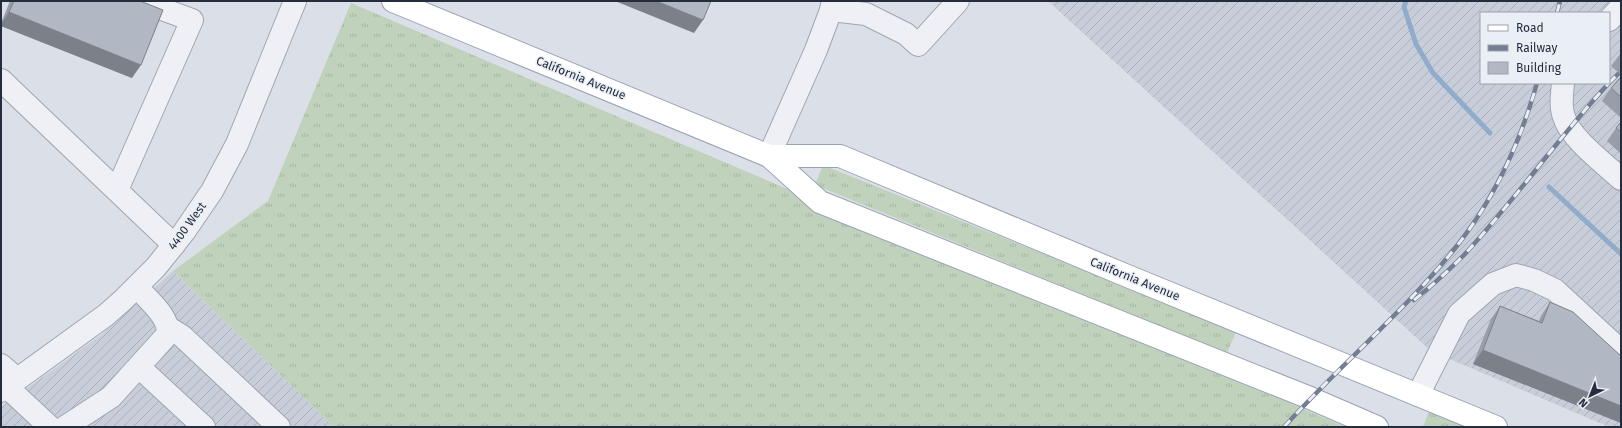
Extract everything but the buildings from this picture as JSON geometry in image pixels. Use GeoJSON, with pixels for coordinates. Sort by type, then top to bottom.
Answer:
{"type":"FeatureCollection","features":[{"type":"Feature","properties":{"kind":"main road","name":"California Avenue"},"geometry":{"type":"LineString","coordinates":[[393,1],[769,156],[820,202],[1303,395],[1377,427]]}},
{"type":"Feature","properties":{"kind":"main road","name":"California Avenue"},"geometry":{"type":"LineString","coordinates":[[769,156],[840,156],[1496,427]]}},
{"type":"Feature","properties":{"kind":"street"},"geometry":{"type":"LineString","coordinates":[[117,190],[192,20],[140,1]]}},
{"type":"Feature","properties":{"kind":"street","name":"4400 West"},"geometry":{"type":"LineString","coordinates":[[8,386],[106,315],[137,287],[174,245],[212,192],[237,144],[295,1]]}},
{"type":"Feature","properties":{"kind":"street"},"geometry":{"type":"LineString","coordinates":[[769,156],[816,50],[832,6],[866,14],[906,34],[918,45],[958,1]]}},
{"type":"Feature","properties":{"kind":"street"},"geometry":{"type":"LineString","coordinates":[[1610,19],[1621,7]]}},
{"type":"Feature","properties":{"kind":"street"},"geometry":{"type":"LineString","coordinates":[[1,80],[174,245]]}},
{"type":"Feature","properties":{"kind":"street"},"geometry":{"type":"LineString","coordinates":[[1563,84],[1562,98],[1564,117],[1573,135],[1621,179]]}},
{"type":"Feature","properties":{"kind":"street"},"geometry":{"type":"LineString","coordinates":[[1418,395],[1459,314],[1493,284],[1516,275],[1534,280],[1555,290],[1621,351]]}},
{"type":"Feature","properties":{"kind":"street"},"geometry":{"type":"LineString","coordinates":[[1,365],[8,386],[50,426],[111,397],[168,334],[169,328],[165,319],[137,287]]}},
{"type":"Feature","properties":{"kind":"street"},"geometry":{"type":"LineString","coordinates":[[169,328],[182,336],[279,427]]}},
{"type":"Feature","properties":{"kind":"street"},"geometry":{"type":"LineString","coordinates":[[139,367],[204,427]]}},
{"type":"Feature","properties":{"kind":"shaded area"},"geometry":{"type":"Polygon","coordinates":[[[1048,1],[1621,1],[1621,427],[1609,427],[1431,351],[1048,1]]]}},
{"type":"Feature","properties":{"kind":"shaded area"},"geometry":{"type":"Polygon","coordinates":[[[173,271],[334,427],[1,427],[1,407],[101,335],[173,271]]]}},
{"type":"Feature","properties":{"kind":"green space"},"geometry":{"type":"Polygon","coordinates":[[[351,3],[1343,426],[334,427],[173,271],[268,201],[351,3]]]}},
{"type":"Feature","properties":{"kind":"green space"},"geometry":{"type":"Polygon","coordinates":[[[823,165],[1236,332],[1227,353],[815,185],[823,165]]]}},
{"type":"Feature","properties":{"kind":"green space"},"geometry":{"type":"Polygon","coordinates":[[[1429,411],[1466,427],[1423,427],[1429,411]]]}},
{"type":"Feature","properties":{"kind":"waterway"},"geometry":{"type":"LineString","coordinates":[[1406,1],[1404,7],[1416,44],[1433,73],[1490,133]]}},
{"type":"Feature","properties":{"kind":"waterway"},"geometry":{"type":"LineString","coordinates":[[1549,187],[1621,254]]}},
{"type":"Feature","properties":{"kind":"railway"},"geometry":{"type":"LineString","coordinates":[[1557,12],[1560,1]]}},
{"type":"Feature","properties":{"kind":"railway"},"geometry":{"type":"LineString","coordinates":[[1610,82],[1619,73]]}},
{"type":"Feature","properties":{"kind":"railway"},"geometry":{"type":"LineString","coordinates":[[1284,427],[1415,294],[1436,271],[1470,228],[1483,209],[1505,169],[1523,127],[1537,84]]}},
{"type":"Feature","properties":{"kind":"railway"},"geometry":{"type":"LineString","coordinates":[[1414,300],[1440,278],[1483,234],[1572,125],[1608,84]]}}]}
